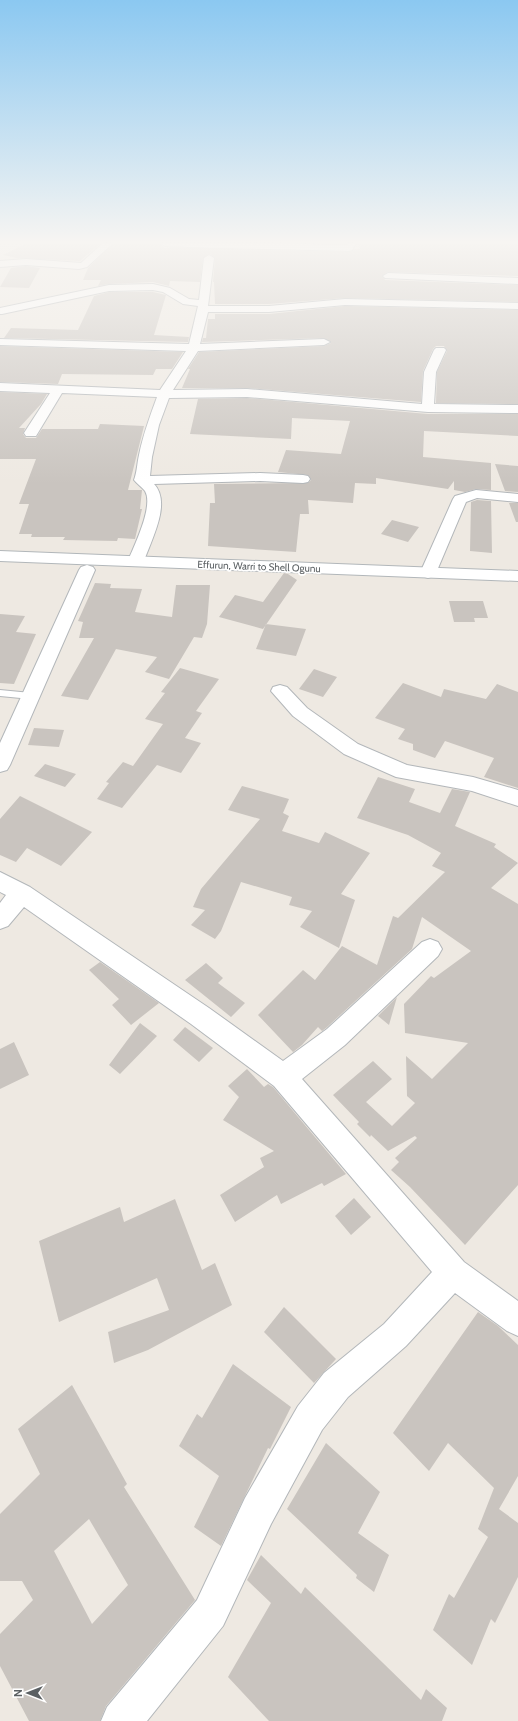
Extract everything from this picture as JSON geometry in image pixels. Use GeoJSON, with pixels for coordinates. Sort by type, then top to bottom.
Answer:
{"type":"FeatureCollection","features":[{"type":"Feature","properties":{"kind":"street"},"geometry":{"type":"LineString","coordinates":[[141,480],[144,472],[145,457],[153,425],[164,394],[194,348],[200,323]]}},
{"type":"Feature","properties":{"kind":"street"},"geometry":{"type":"LineString","coordinates":[[0,342],[194,348],[324,342]]}},
{"type":"Feature","properties":{"kind":"street"},"geometry":{"type":"LineString","coordinates":[[428,408],[430,372],[440,350]]}},
{"type":"Feature","properties":{"kind":"street"},"geometry":{"type":"LineString","coordinates":[[0,387],[164,394],[248,393],[428,408],[518,409]]}},
{"type":"Feature","properties":{"kind":"street"},"geometry":{"type":"LineString","coordinates":[[31,433],[59,389]]}},
{"type":"Feature","properties":{"kind":"street"},"geometry":{"type":"LineString","coordinates":[[141,480],[260,477],[303,479]]}},
{"type":"Feature","properties":{"kind":"street"},"geometry":{"type":"LineString","coordinates":[[136,561],[150,523],[155,502],[152,491],[141,480]]}},
{"type":"Feature","properties":{"kind":"street"},"geometry":{"type":"LineString","coordinates":[[428,573],[460,499],[476,494],[518,498]]}},
{"type":"Feature","properties":{"kind":"street","name":"Effurun, Warri to Shell Ogunu"},"geometry":{"type":"LineString","coordinates":[[0,556],[518,576]]}},
{"type":"Feature","properties":{"kind":"street","name":"Effurun, Warri to Shell Ogunu"},"geometry":{"type":"LineString","coordinates":[[0,567],[518,587]]}},
{"type":"Feature","properties":{"kind":"street"},"geometry":{"type":"LineString","coordinates":[[0,765],[87,570]]}},
{"type":"Feature","properties":{"kind":"street"},"geometry":{"type":"LineString","coordinates":[[280,691],[300,712],[351,749],[403,772],[473,784],[518,798]]}},
{"type":"Feature","properties":{"kind":"street"},"geometry":{"type":"LineString","coordinates":[[0,920],[11,887],[200,1016],[283,1077],[453,1273],[518,1320]]}},
{"type":"Feature","properties":{"kind":"street"},"geometry":{"type":"LineString","coordinates":[[283,1077],[336,1037],[430,950]]}},
{"type":"Feature","properties":{"kind":"street"},"geometry":{"type":"LineString","coordinates":[[121,1721],[210,1613],[258,1511],[310,1418],[336,1385],[395,1335],[453,1273]]}},
{"type":"Feature","properties":{"kind":"lane"},"geometry":{"type":"LineString","coordinates":[[0,693],[31,696]]}},
{"type":"Feature","properties":{"kind":"building"},"geometry":{"type":"Polygon","coordinates":[[[81,323],[158,323],[154,335],[189,337],[188,342],[4,338],[11,328],[78,330],[81,323]]]}},
{"type":"Feature","properties":{"kind":"building"},"geometry":{"type":"Polygon","coordinates":[[[208,323],[518,323],[518,404],[436,403],[437,372],[447,351],[444,346],[436,346],[433,349],[423,371],[421,402],[247,388],[182,388],[190,369],[188,369],[199,352],[324,346],[331,343],[324,338],[202,342],[203,338],[206,338],[208,323]]]}},
{"type":"Feature","properties":{"kind":"building"},"geometry":{"type":"Polygon","coordinates":[[[0,346],[183,352],[172,369],[156,369],[153,375],[62,374],[58,384],[0,382],[0,346]]]}},
{"type":"Feature","properties":{"kind":"building"},"geometry":{"type":"Polygon","coordinates":[[[0,392],[47,394],[41,404],[19,428],[25,428],[23,434],[26,438],[36,438],[42,429],[98,429],[100,424],[144,426],[128,490],[142,490],[140,509],[142,509],[135,539],[118,538],[117,541],[63,540],[65,537],[31,537],[32,534],[19,534],[29,504],[19,504],[36,459],[0,459],[0,392]]]}},
{"type":"Feature","properties":{"kind":"building"},"geometry":{"type":"Polygon","coordinates":[[[247,398],[428,414],[518,414],[518,436],[424,431],[423,457],[491,463],[491,490],[476,489],[465,492],[454,490],[454,481],[448,489],[376,478],[376,484],[355,483],[353,503],[308,500],[309,514],[300,514],[296,552],[208,546],[210,503],[215,503],[214,484],[308,483],[311,480],[308,475],[278,472],[286,450],[341,454],[350,421],[292,418],[291,439],[190,434],[198,399],[247,398]]]}},
{"type":"Feature","properties":{"kind":"building"},"geometry":{"type":"Polygon","coordinates":[[[495,464],[518,466],[518,492],[505,491],[495,464]]]}},
{"type":"Feature","properties":{"kind":"building"},"geometry":{"type":"Polygon","coordinates":[[[477,500],[491,501],[492,553],[470,551],[471,502],[477,500]]]}},
{"type":"Feature","properties":{"kind":"building"},"geometry":{"type":"Polygon","coordinates":[[[509,503],[518,503],[518,522],[516,522],[509,503]]]}},
{"type":"Feature","properties":{"kind":"building"},"geometry":{"type":"Polygon","coordinates":[[[392,520],[419,527],[408,542],[381,534],[392,520]]]}},
{"type":"Feature","properties":{"kind":"building"},"geometry":{"type":"Polygon","coordinates":[[[284,573],[297,580],[263,629],[219,617],[235,595],[263,602],[284,573]]]}},
{"type":"Feature","properties":{"kind":"building"},"geometry":{"type":"Polygon","coordinates":[[[95,583],[111,584],[110,588],[142,589],[135,612],[172,617],[176,585],[210,585],[207,624],[202,638],[194,637],[169,679],[145,672],[157,657],[116,649],[88,700],[61,696],[94,638],[79,638],[83,622],[78,621],[95,583]]]}},
{"type":"Feature","properties":{"kind":"building"},"geometry":{"type":"Polygon","coordinates":[[[449,601],[483,601],[488,618],[474,618],[475,622],[454,622],[449,601]]]}},
{"type":"Feature","properties":{"kind":"building"},"geometry":{"type":"Polygon","coordinates":[[[0,614],[25,616],[16,632],[36,634],[14,684],[0,683],[0,614]]]}},
{"type":"Feature","properties":{"kind":"building"},"geometry":{"type":"Polygon","coordinates":[[[266,624],[306,629],[296,656],[256,649],[266,624]]]}},
{"type":"Feature","properties":{"kind":"building"},"geometry":{"type":"Polygon","coordinates":[[[180,668],[219,679],[196,711],[202,713],[185,738],[201,743],[181,773],[157,765],[122,808],[97,799],[109,783],[106,782],[123,762],[133,766],[163,724],[145,719],[165,693],[161,692],[180,668]]]}},
{"type":"Feature","properties":{"kind":"building"},"geometry":{"type":"Polygon","coordinates":[[[314,669],[337,677],[323,697],[299,689],[314,669]]]}},
{"type":"Feature","properties":{"kind":"building"},"geometry":{"type":"Polygon","coordinates":[[[403,683],[441,697],[444,689],[486,699],[497,684],[518,692],[518,788],[484,777],[494,758],[445,741],[435,758],[413,750],[413,744],[398,739],[405,729],[375,718],[403,683]]]}},
{"type":"Feature","properties":{"kind":"building"},"geometry":{"type":"Polygon","coordinates":[[[34,728],[64,730],[59,747],[28,745],[34,728]]]}},
{"type":"Feature","properties":{"kind":"building"},"geometry":{"type":"Polygon","coordinates":[[[45,764],[76,774],[65,787],[34,776],[45,764]]]}},
{"type":"Feature","properties":{"kind":"building"},"geometry":{"type":"Polygon","coordinates":[[[378,777],[415,789],[409,802],[440,813],[452,789],[470,792],[455,826],[496,844],[494,847],[518,863],[491,888],[518,904],[518,1185],[465,1245],[410,1187],[391,1170],[399,1162],[395,1158],[417,1138],[415,1136],[388,1151],[371,1135],[370,1137],[357,1124],[359,1122],[333,1095],[373,1061],[392,1079],[366,1102],[392,1126],[415,1103],[407,1096],[406,1056],[432,1079],[468,1043],[405,1033],[404,1004],[431,976],[434,978],[471,951],[422,917],[412,949],[326,1028],[322,1031],[318,1027],[302,1045],[293,1052],[258,1015],[303,970],[315,980],[342,946],[377,965],[393,916],[398,918],[445,872],[432,866],[441,853],[408,835],[357,818],[378,777]]]}},
{"type":"Feature","properties":{"kind":"building"},"geometry":{"type":"Polygon","coordinates":[[[242,786],[289,799],[283,813],[289,816],[282,831],[319,843],[325,832],[370,853],[341,894],[355,900],[339,948],[300,927],[312,911],[289,905],[292,897],[241,882],[221,931],[215,939],[191,925],[205,910],[193,907],[201,889],[260,819],[228,810],[242,786]]]}},
{"type":"Feature","properties":{"kind":"building"},"geometry":{"type":"Polygon","coordinates":[[[20,796],[92,832],[61,866],[27,848],[16,862],[0,855],[0,819],[20,796]]]}},
{"type":"Feature","properties":{"kind":"building"},"geometry":{"type":"Polygon","coordinates":[[[100,962],[159,1003],[131,1025],[112,1005],[119,999],[89,970],[100,962]]]}},
{"type":"Feature","properties":{"kind":"building"},"geometry":{"type":"Polygon","coordinates":[[[206,963],[223,978],[218,983],[245,1003],[231,1017],[185,980],[206,963]]]}},
{"type":"Feature","properties":{"kind":"building"},"geometry":{"type":"Polygon","coordinates":[[[397,997],[389,1025],[378,1016],[397,997]]]}},
{"type":"Feature","properties":{"kind":"building"},"geometry":{"type":"Polygon","coordinates":[[[140,1023],[157,1036],[120,1074],[109,1065],[140,1023]]]}},
{"type":"Feature","properties":{"kind":"building"},"geometry":{"type":"Polygon","coordinates":[[[185,1027],[213,1048],[199,1062],[173,1040],[185,1027]]]}},
{"type":"Feature","properties":{"kind":"building"},"geometry":{"type":"Polygon","coordinates":[[[14,1042],[29,1075],[0,1089],[0,1049],[14,1042]]]}},
{"type":"Feature","properties":{"kind":"building"},"geometry":{"type":"Polygon","coordinates":[[[247,1069],[264,1087],[268,1084],[273,1087],[346,1174],[324,1186],[322,1183],[281,1204],[277,1195],[235,1222],[220,1195],[264,1167],[260,1158],[274,1151],[223,1120],[239,1097],[228,1086],[247,1069]]]}},
{"type":"Feature","properties":{"kind":"building"},"geometry":{"type":"Polygon","coordinates":[[[354,1198],[371,1217],[351,1235],[335,1216],[354,1198]]]}},
{"type":"Feature","properties":{"kind":"building"},"geometry":{"type":"Polygon","coordinates":[[[175,1199],[202,1270],[215,1263],[232,1305],[148,1350],[114,1363],[108,1332],[169,1310],[157,1278],[59,1322],[39,1241],[120,1207],[124,1222],[175,1199]]]}},
{"type":"Feature","properties":{"kind":"building"},"geometry":{"type":"Polygon","coordinates":[[[284,1307],[336,1359],[314,1383],[264,1332],[284,1307]]]}},
{"type":"Feature","properties":{"kind":"building"},"geometry":{"type":"Polygon","coordinates":[[[478,1312],[498,1326],[518,1345],[518,1476],[499,1509],[518,1523],[518,1577],[495,1623],[491,1619],[472,1665],[433,1630],[449,1594],[454,1598],[488,1537],[478,1529],[494,1488],[448,1443],[429,1471],[393,1433],[478,1312]]]}},
{"type":"Feature","properties":{"kind":"building"},"geometry":{"type":"Polygon","coordinates":[[[233,1364],[291,1407],[270,1449],[268,1448],[221,1546],[194,1527],[219,1476],[179,1446],[197,1414],[202,1418],[233,1364]]]}},
{"type":"Feature","properties":{"kind":"building"},"geometry":{"type":"Polygon","coordinates":[[[72,1385],[127,1484],[124,1487],[195,1600],[106,1706],[100,1721],[29,1721],[0,1666],[0,1634],[33,1600],[22,1581],[0,1581],[0,1514],[40,1474],[18,1429],[72,1385]],[[89,1519],[54,1551],[92,1624],[128,1585],[89,1519]]]}},
{"type":"Feature","properties":{"kind":"building"},"geometry":{"type":"Polygon","coordinates":[[[326,1443],[380,1492],[358,1533],[389,1555],[374,1592],[356,1578],[357,1575],[287,1509],[326,1443]]]}},
{"type":"Feature","properties":{"kind":"building"},"geometry":{"type":"Polygon","coordinates":[[[261,1555],[301,1594],[305,1587],[421,1700],[426,1689],[447,1708],[442,1721],[269,1721],[228,1677],[271,1603],[247,1580],[261,1555]]]}}]}
